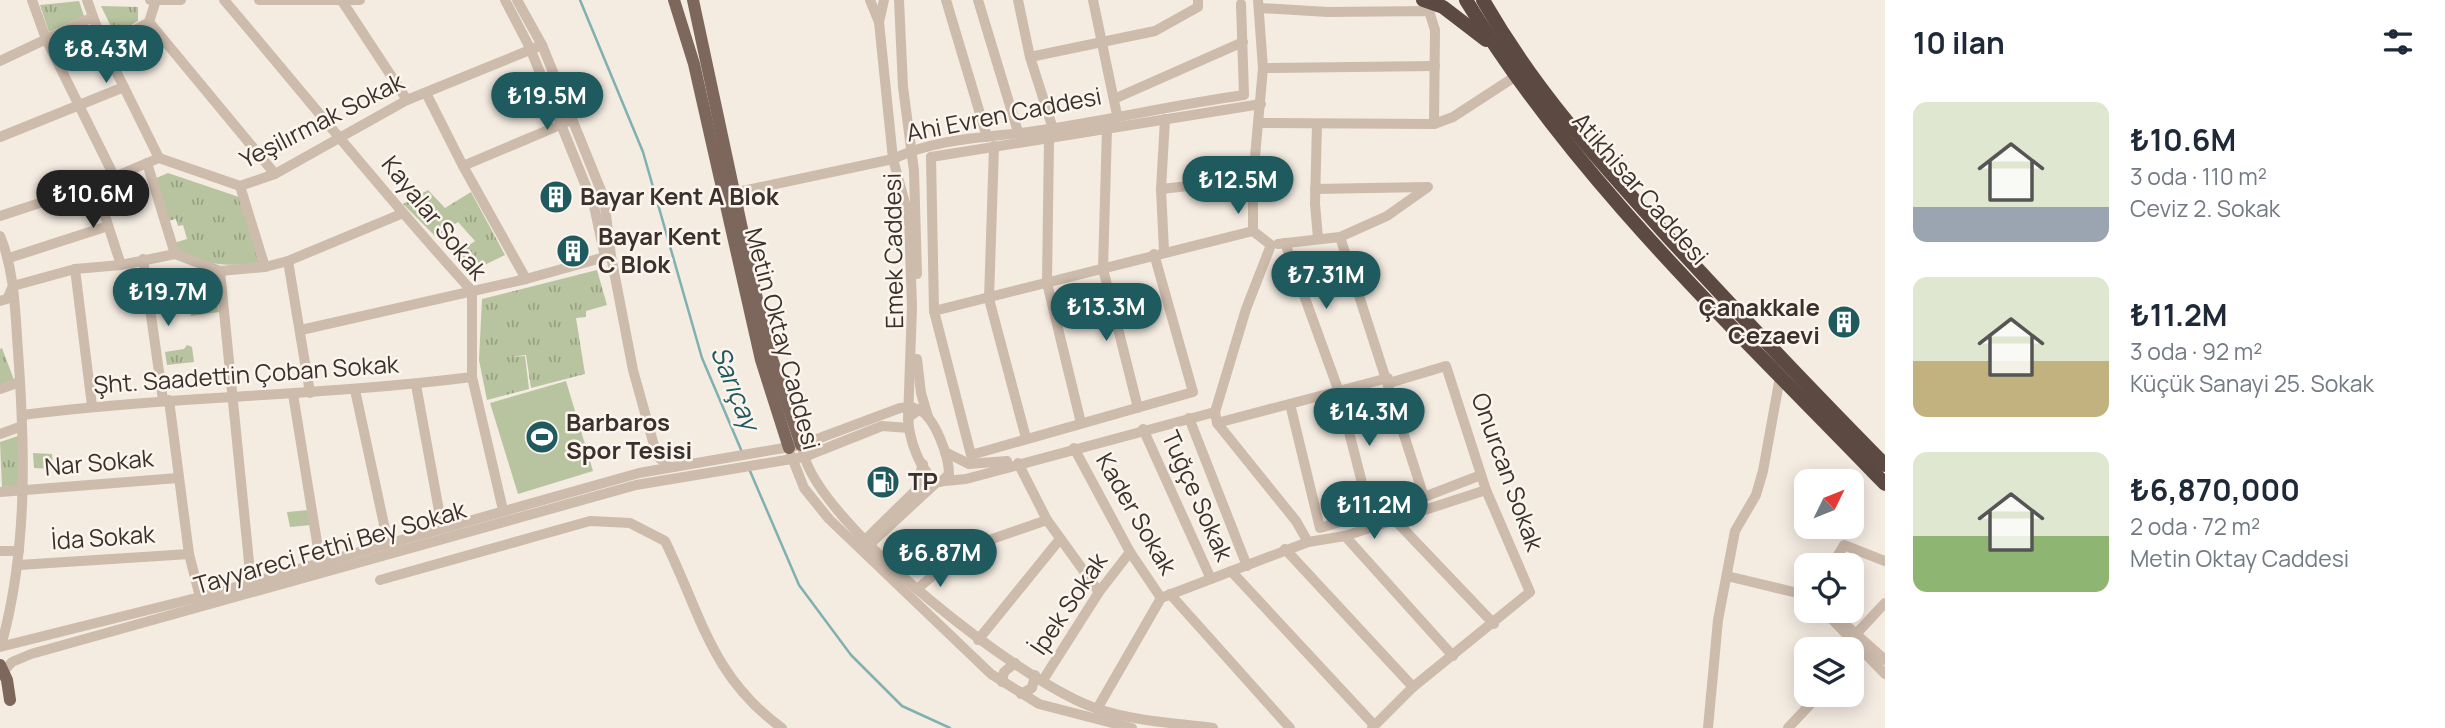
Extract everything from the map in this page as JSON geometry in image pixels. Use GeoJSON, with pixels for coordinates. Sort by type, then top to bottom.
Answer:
{"type":"FeatureCollection","features":[{"type":"Feature","properties":{"kind":"highway","name":"Atikhisar Caddesi"},"geometry":{"type":"LineString","coordinates":[[1466,0],[1495,48],[1587,167],[1780,377],[1860,448],[1885,465]]}},
{"type":"Feature","properties":{"kind":"highway","name":"Atikhisar Caddesi"},"geometry":{"type":"LineString","coordinates":[[1483,0],[1519,60],[1570,127],[1860,448],[1885,484]]}},
{"type":"Feature","properties":{"kind":"highway"},"geometry":{"type":"LineString","coordinates":[[1426,6],[1443,7],[1463,20],[1495,48]]}},
{"type":"Feature","properties":{"kind":"main road","name":"Metin Oktay Caddesi"},"geometry":{"type":"LineString","coordinates":[[674,0],[694,64],[761,360],[793,453]]}},
{"type":"Feature","properties":{"kind":"main road","name":"Metin Oktay Caddesi"},"geometry":{"type":"LineString","coordinates":[[693,0],[733,193],[793,453]]}},
{"type":"Feature","properties":{"kind":"main road"},"geometry":{"type":"LineString","coordinates":[[0,710],[5,699],[2,668]]}},
{"type":"Feature","properties":{"kind":"street"},"geometry":{"type":"LineString","coordinates":[[24,0],[34,0],[46,40],[114,176]]}},
{"type":"Feature","properties":{"kind":"street"},"geometry":{"type":"LineString","coordinates":[[0,216],[94,185],[159,158],[104,47],[91,18],[87,0]]}},
{"type":"Feature","properties":{"kind":"street"},"geometry":{"type":"LineString","coordinates":[[150,0],[181,0]]}},
{"type":"Feature","properties":{"kind":"street"},"geometry":{"type":"LineString","coordinates":[[104,47],[149,22],[156,0]]}},
{"type":"Feature","properties":{"kind":"street","name":"Kayalar Sokak"},"geometry":{"type":"LineString","coordinates":[[224,0],[341,136],[401,214],[472,291],[472,377],[503,510]]}},
{"type":"Feature","properties":{"kind":"street"},"geometry":{"type":"LineString","coordinates":[[260,0],[360,0]]}},
{"type":"Feature","properties":{"kind":"street"},"geometry":{"type":"LineString","coordinates":[[301,330],[526,279],[605,257],[593,206],[530,48],[505,0]]}},
{"type":"Feature","properties":{"kind":"street"},"geometry":{"type":"LineString","coordinates":[[517,0],[542,45],[604,198],[611,256],[633,370],[657,456],[672,472],[793,453],[873,428],[909,424],[912,413],[926,414]]}},
{"type":"Feature","properties":{"kind":"street"},"geometry":{"type":"LineString","coordinates":[[870,0],[879,22]]}},
{"type":"Feature","properties":{"kind":"street","name":"Emek Caddesi"},"geometry":{"type":"LineString","coordinates":[[884,0],[879,22],[893,159],[909,218],[912,357],[907,407],[909,424],[928,475],[941,481]]}},
{"type":"Feature","properties":{"kind":"street"},"geometry":{"type":"LineString","coordinates":[[898,5],[905,0]]}},
{"type":"Feature","properties":{"kind":"street"},"geometry":{"type":"LineString","coordinates":[[946,0],[991,141],[989,299],[1026,438]]}},
{"type":"Feature","properties":{"kind":"street"},"geometry":{"type":"LineString","coordinates":[[978,0],[1018,132]]}},
{"type":"Feature","properties":{"kind":"street"},"geometry":{"type":"LineString","coordinates":[[1018,0],[1030,57],[1053,129]]}},
{"type":"Feature","properties":{"kind":"street"},"geometry":{"type":"LineString","coordinates":[[1093,0],[1117,116]]}},
{"type":"Feature","properties":{"kind":"street"},"geometry":{"type":"LineString","coordinates":[[1030,57],[1155,31],[1198,6],[1198,0]]}},
{"type":"Feature","properties":{"kind":"street"},"geometry":{"type":"LineString","coordinates":[[342,1],[407,100]]}},
{"type":"Feature","properties":{"kind":"street"},"geometry":{"type":"LineString","coordinates":[[1114,99],[1243,42],[1241,4]]}},
{"type":"Feature","properties":{"kind":"street"},"geometry":{"type":"LineString","coordinates":[[1253,231],[1253,179],[1263,68],[1259,4],[1328,12],[1426,6],[1435,30],[1434,124]]}},
{"type":"Feature","properties":{"kind":"street","name":"Emek Caddesi"},"geometry":{"type":"LineString","coordinates":[[898,5],[902,88],[912,150],[917,232],[917,367],[926,414],[943,450]]}},
{"type":"Feature","properties":{"kind":"street"},"geometry":{"type":"LineString","coordinates":[[0,61],[91,18]]}},
{"type":"Feature","properties":{"kind":"street"},"geometry":{"type":"LineString","coordinates":[[149,22],[275,174]]}},
{"type":"Feature","properties":{"kind":"street","name":"Ahi Evren Caddesi"},"geometry":{"type":"LineString","coordinates":[[733,193],[893,159],[912,150],[991,141],[1018,132],[1053,129],[1244,95],[1243,42]]}},
{"type":"Feature","properties":{"kind":"street","name":"Yeşilırmak Sokak"},"geometry":{"type":"LineString","coordinates":[[159,158],[240,186],[275,174],[407,100],[542,45]]}},
{"type":"Feature","properties":{"kind":"street"},"geometry":{"type":"LineString","coordinates":[[1263,68],[1435,66]]}},
{"type":"Feature","properties":{"kind":"street"},"geometry":{"type":"LineString","coordinates":[[1260,123],[1434,124],[1453,117],[1516,76]]}},
{"type":"Feature","properties":{"kind":"street"},"geometry":{"type":"LineString","coordinates":[[0,137],[124,87]]}},
{"type":"Feature","properties":{"kind":"street"},"geometry":{"type":"LineString","coordinates":[[426,93],[526,279]]}},
{"type":"Feature","properties":{"kind":"street"},"geometry":{"type":"LineString","coordinates":[[1165,119],[1159,253],[1193,392],[971,455],[934,311],[931,157],[991,141],[1049,140],[1165,119],[1261,104]]}},
{"type":"Feature","properties":{"kind":"street"},"geometry":{"type":"LineString","coordinates":[[463,166],[573,120]]}},
{"type":"Feature","properties":{"kind":"street"},"geometry":{"type":"LineString","coordinates":[[1317,124],[1315,190],[1318,239]]}},
{"type":"Feature","properties":{"kind":"street"},"geometry":{"type":"LineString","coordinates":[[1107,129],[1103,269],[1138,408]]}},
{"type":"Feature","properties":{"kind":"street"},"geometry":{"type":"LineString","coordinates":[[1049,140],[1047,283],[1081,423]]}},
{"type":"Feature","properties":{"kind":"street"},"geometry":{"type":"LineString","coordinates":[[147,163],[174,254]]}},
{"type":"Feature","properties":{"kind":"street"},"geometry":{"type":"LineString","coordinates":[[1161,189],[1253,179]]}},
{"type":"Feature","properties":{"kind":"street"},"geometry":{"type":"LineString","coordinates":[[94,185],[121,265]]}},
{"type":"Feature","properties":{"kind":"street"},"geometry":{"type":"LineString","coordinates":[[240,186],[265,267]]}},
{"type":"Feature","properties":{"kind":"street"},"geometry":{"type":"LineString","coordinates":[[1253,231],[1271,245],[1340,237],[1387,216],[1428,187],[1315,190]]}},
{"type":"Feature","properties":{"kind":"street"},"geometry":{"type":"LineString","coordinates":[[13,285],[75,269],[121,265],[174,254],[220,271],[265,267],[288,261],[401,214]]}},
{"type":"Feature","properties":{"kind":"street"},"geometry":{"type":"LineString","coordinates":[[9,258],[108,226]]}},
{"type":"Feature","properties":{"kind":"street"},"geometry":{"type":"LineString","coordinates":[[934,311],[1253,231]]}},
{"type":"Feature","properties":{"kind":"street"},"geometry":{"type":"LineString","coordinates":[[0,236],[9,258],[13,285],[22,421],[23,490],[19,565],[8,623],[0,646]]}},
{"type":"Feature","properties":{"kind":"street"},"geometry":{"type":"LineString","coordinates":[[1340,237],[1424,497]]}},
{"type":"Feature","properties":{"kind":"street"},"geometry":{"type":"LineString","coordinates":[[1285,243],[1338,389],[1370,514]]}},
{"type":"Feature","properties":{"kind":"street"},"geometry":{"type":"LineString","coordinates":[[1216,418],[1246,309],[1271,245]]}},
{"type":"Feature","properties":{"kind":"street"},"geometry":{"type":"LineString","coordinates":[[143,259],[189,554],[200,597]]}},
{"type":"Feature","properties":{"kind":"street"},"geometry":{"type":"LineString","coordinates":[[288,261],[310,393]]}},
{"type":"Feature","properties":{"kind":"street"},"geometry":{"type":"LineString","coordinates":[[75,269],[92,406]]}},
{"type":"Feature","properties":{"kind":"street"},"geometry":{"type":"LineString","coordinates":[[220,271],[251,582]]}},
{"type":"Feature","properties":{"kind":"street"},"geometry":{"type":"LineString","coordinates":[[0,301],[7,299],[13,285]]}},
{"type":"Feature","properties":{"kind":"street","name":"Onurcan Sokak"},"geometry":{"type":"LineString","coordinates":[[1388,381],[1446,366],[1486,490],[1531,592],[1494,624]]}},
{"type":"Feature","properties":{"kind":"street","name":"Şht. Saadettin Çoban Sokak"},"geometry":{"type":"LineString","coordinates":[[0,434],[22,421],[92,406],[355,390],[472,377]]}},
{"type":"Feature","properties":{"kind":"street"},"geometry":{"type":"LineString","coordinates":[[1708,728],[1718,620],[1735,531],[1756,495],[1780,377]]}},
{"type":"Feature","properties":{"kind":"street"},"geometry":{"type":"LineString","coordinates":[[941,481],[966,479],[1189,418],[1216,418],[1290,404],[1338,389],[1388,381]]}},
{"type":"Feature","properties":{"kind":"street"},"geometry":{"type":"LineString","coordinates":[[0,389],[20,382]]}},
{"type":"Feature","properties":{"kind":"street"},"geometry":{"type":"LineString","coordinates":[[416,385],[442,527]]}},
{"type":"Feature","properties":{"kind":"street"},"geometry":{"type":"LineString","coordinates":[[355,390],[388,543]]}},
{"type":"Feature","properties":{"kind":"street"},"geometry":{"type":"LineString","coordinates":[[293,394],[321,568]]}},
{"type":"Feature","properties":{"kind":"street"},"geometry":{"type":"LineString","coordinates":[[1290,404],[1320,528],[1424,497],[1481,475]]}},
{"type":"Feature","properties":{"kind":"street"},"geometry":{"type":"LineString","coordinates":[[793,453],[907,407],[926,414]]}},
{"type":"Feature","properties":{"kind":"street"},"geometry":{"type":"LineString","coordinates":[[1189,418],[1247,566]]}},
{"type":"Feature","properties":{"kind":"street"},"geometry":{"type":"LineString","coordinates":[[1216,418],[1296,521],[1308,542]]}},
{"type":"Feature","properties":{"kind":"street","name":"Tuğçe Sokak"},"geometry":{"type":"LineString","coordinates":[[1143,429],[1211,579]]}},
{"type":"Feature","properties":{"kind":"street","name":"Kader Sokak"},"geometry":{"type":"LineString","coordinates":[[1074,448],[1130,552],[1166,596],[1097,709]]}},
{"type":"Feature","properties":{"kind":"street"},"geometry":{"type":"LineString","coordinates":[[943,450],[969,464],[1018,463]]}},
{"type":"Feature","properties":{"kind":"street"},"geometry":{"type":"LineString","coordinates":[[868,541],[941,481],[950,470],[943,450]]}},
{"type":"Feature","properties":{"kind":"street","name":"Metin Oktay Caddesi"},"geometry":{"type":"LineString","coordinates":[[793,453],[825,497],[868,541],[917,589],[978,640],[1097,709],[1145,720],[1213,728]]}},
{"type":"Feature","properties":{"kind":"street","name":"Metin Oktay Caddesi"},"geometry":{"type":"LineString","coordinates":[[793,453],[804,488],[829,519],[1002,682],[1039,704],[1132,728]]}},
{"type":"Feature","properties":{"kind":"street"},"geometry":{"type":"LineString","coordinates":[[1018,463],[1047,520],[1099,592]]}},
{"type":"Feature","properties":{"kind":"street"},"geometry":{"type":"LineString","coordinates":[[868,541],[915,491],[923,464]]}},
{"type":"Feature","properties":{"kind":"street","name":"Tayyareci Fethi Bey Sokak"},"geometry":{"type":"LineString","coordinates":[[0,646],[251,582],[321,568],[388,543],[503,510],[672,472]]}},
{"type":"Feature","properties":{"kind":"street","name":"Tayyareci Fethi Bey Sokak"},"geometry":{"type":"LineString","coordinates":[[2,668],[31,654],[321,568],[554,507],[672,472]]}},
{"type":"Feature","properties":{"kind":"street","name":"Nar Sokak"},"geometry":{"type":"LineString","coordinates":[[0,492],[178,478]]}},
{"type":"Feature","properties":{"kind":"street"},"geometry":{"type":"LineString","coordinates":[[1290,728],[1166,596],[1285,549],[1345,536],[1393,518],[1486,490]]}},
{"type":"Feature","properties":{"kind":"street"},"geometry":{"type":"LineString","coordinates":[[1231,571],[1373,726],[1413,687],[1494,624],[1393,518]]}},
{"type":"Feature","properties":{"kind":"street"},"geometry":{"type":"LineString","coordinates":[[917,589],[966,548],[1047,520]]}},
{"type":"Feature","properties":{"kind":"street"},"geometry":{"type":"LineString","coordinates":[[380,580],[590,521],[630,523],[665,541],[712,650],[735,686],[782,728]]}},
{"type":"Feature","properties":{"kind":"street"},"geometry":{"type":"LineString","coordinates":[[1345,536],[1453,656]]}},
{"type":"Feature","properties":{"kind":"street"},"geometry":{"type":"LineString","coordinates":[[978,640],[1060,539]]}},
{"type":"Feature","properties":{"kind":"street"},"geometry":{"type":"LineString","coordinates":[[1839,553],[1844,545],[1885,561]]}},
{"type":"Feature","properties":{"kind":"street"},"geometry":{"type":"LineString","coordinates":[[1285,549],[1413,687]]}},
{"type":"Feature","properties":{"kind":"street","name":"İda Sokak"},"geometry":{"type":"LineString","coordinates":[[0,551],[19,551]]}},
{"type":"Feature","properties":{"kind":"street","name":"İpek Sokak"},"geometry":{"type":"LineString","coordinates":[[1021,694],[1032,688],[1040,678],[1130,552]]}},
{"type":"Feature","properties":{"kind":"street","name":"İda Sokak"},"geometry":{"type":"LineString","coordinates":[[19,565],[189,554]]}},
{"type":"Feature","properties":{"kind":"street"},"geometry":{"type":"LineString","coordinates":[[1727,576],[1794,592]]}},
{"type":"Feature","properties":{"kind":"street"},"geometry":{"type":"LineString","coordinates":[[1857,633],[1885,603]]}},
{"type":"Feature","properties":{"kind":"street"},"geometry":{"type":"LineString","coordinates":[[8,623],[23,642]]}},
{"type":"Feature","properties":{"kind":"street"},"geometry":{"type":"LineString","coordinates":[[1837,623],[1849,637]]}},
{"type":"Feature","properties":{"kind":"street"},"geometry":{"type":"LineString","coordinates":[[1843,623],[1885,660]]}},
{"type":"Feature","properties":{"kind":"street"},"geometry":{"type":"LineString","coordinates":[[1857,633],[1858,637]]}},
{"type":"Feature","properties":{"kind":"street"},"geometry":{"type":"LineString","coordinates":[[1864,654],[1885,674]]}},
{"type":"Feature","properties":{"kind":"street"},"geometry":{"type":"LineString","coordinates":[[1002,682],[1004,671],[1015,663]]}},
{"type":"Feature","properties":{"kind":"street"},"geometry":{"type":"LineString","coordinates":[[1788,728],[1808,707]]}},
{"type":"Feature","properties":{"kind":"green space"},"geometry":{"type":"Polygon","coordinates":[[[79,1],[84,16],[49,32],[40,5],[79,1]]]}},
{"type":"Feature","properties":{"kind":"green space"},"geometry":{"type":"Polygon","coordinates":[[[101,6],[138,7],[138,21],[115,35],[101,6]]]}},
{"type":"Feature","properties":{"kind":"green space"},"geometry":{"type":"Polygon","coordinates":[[[168,173],[242,198],[260,263],[217,264],[176,251],[174,243],[187,239],[183,225],[178,226],[176,219],[168,221],[154,179],[168,173]]]}},
{"type":"Feature","properties":{"kind":"green space"},"geometry":{"type":"Polygon","coordinates":[[[428,190],[445,208],[471,192],[505,255],[468,273],[453,256],[475,241],[458,222],[436,237],[403,204],[428,190]]]}},
{"type":"Feature","properties":{"kind":"green space"},"geometry":{"type":"Polygon","coordinates":[[[597,270],[607,305],[586,311],[586,317],[576,318],[585,374],[531,388],[526,355],[508,357],[525,356],[529,389],[487,400],[479,360],[482,299],[597,270]]]}},
{"type":"Feature","properties":{"kind":"green space"},"geometry":{"type":"Polygon","coordinates":[[[182,276],[185,303],[159,307],[157,278],[182,276]]]}},
{"type":"Feature","properties":{"kind":"green space"},"geometry":{"type":"Polygon","coordinates":[[[217,299],[219,312],[191,316],[189,304],[217,299]]]}},
{"type":"Feature","properties":{"kind":"green space"},"geometry":{"type":"Polygon","coordinates":[[[187,345],[192,347],[194,362],[167,365],[165,352],[184,349],[187,345]]]}},
{"type":"Feature","properties":{"kind":"green space"},"geometry":{"type":"Polygon","coordinates":[[[2,348],[14,380],[0,385],[0,349],[2,348]]]}},
{"type":"Feature","properties":{"kind":"green space","name":"Barbaros Spor Tesisi"},"geometry":{"type":"Polygon","coordinates":[[[566,381],[593,471],[518,494],[490,403],[566,381]]]}},
{"type":"Feature","properties":{"kind":"green space"},"geometry":{"type":"Polygon","coordinates":[[[18,436],[19,486],[2,487],[0,442],[18,436]]]}},
{"type":"Feature","properties":{"kind":"green space"},"geometry":{"type":"Polygon","coordinates":[[[33,453],[52,454],[53,469],[34,468],[33,453]]]}},
{"type":"Feature","properties":{"kind":"green space"},"geometry":{"type":"Polygon","coordinates":[[[309,510],[311,525],[290,527],[287,512],[309,510]]]}},
{"type":"Feature","properties":{"kind":"waterway","name":"Sarıçay"},"geometry":{"type":"LineString","coordinates":[[580,0],[643,152],[702,358],[742,452]]}},
{"type":"Feature","properties":{"kind":"waterway","name":"Sarıçay"},"geometry":{"type":"LineString","coordinates":[[750,471],[799,585],[851,655],[902,706],[950,728]]}},
{"type":"Feature","properties":{"kind":"place","name":"Bayar Kent A Blok"},"geometry":{"type":"Point","coordinates":[556,197]}},
{"type":"Feature","properties":{"kind":"place","name":"Bayar Kent C Blok"},"geometry":{"type":"Point","coordinates":[573,251]}},
{"type":"Feature","properties":{"kind":"place","name":"Çanakkale Cezaevi"},"geometry":{"type":"Point","coordinates":[1844,322]}},
{"type":"Feature","properties":{"kind":"place","name":"Barbaros Spor Tesisi"},"geometry":{"type":"Point","coordinates":[542,437]}},
{"type":"Feature","properties":{"kind":"place","name":"TP"},"geometry":{"type":"Point","coordinates":[883,482]}}]}
